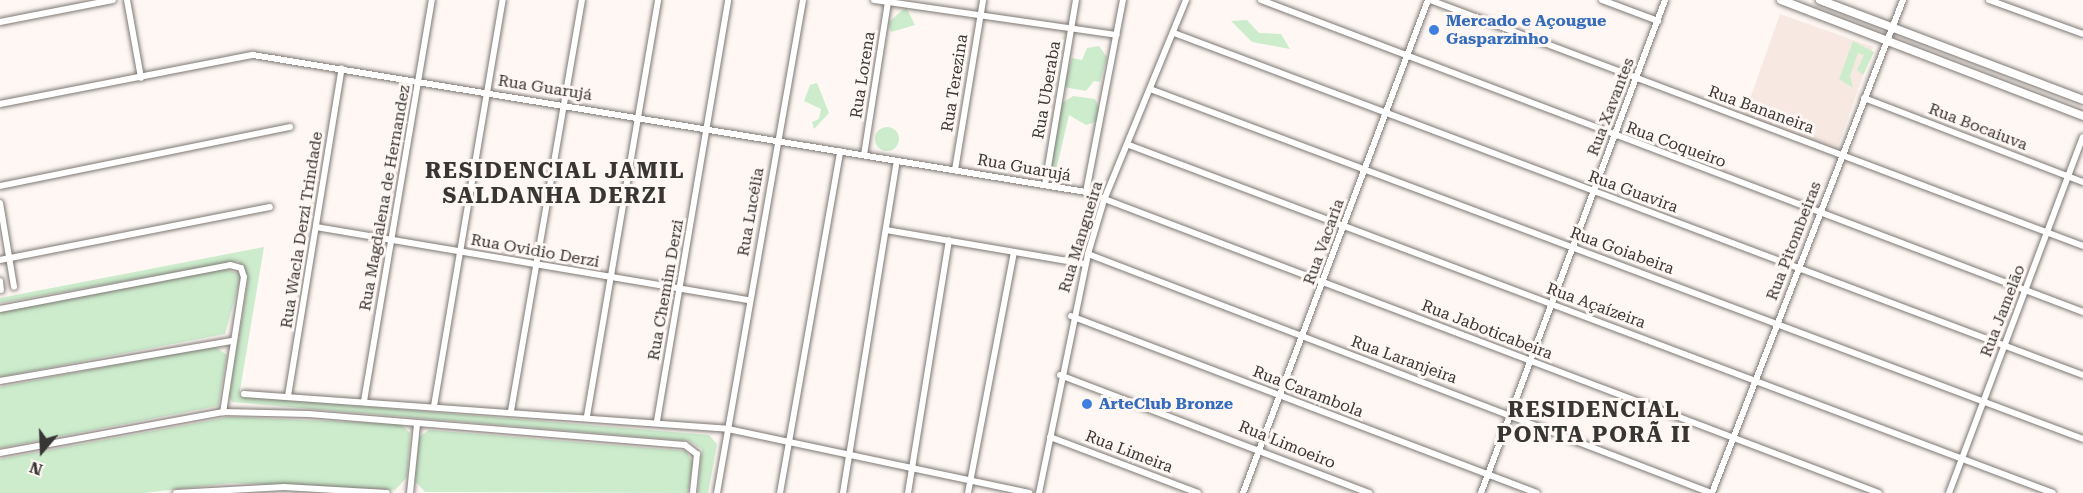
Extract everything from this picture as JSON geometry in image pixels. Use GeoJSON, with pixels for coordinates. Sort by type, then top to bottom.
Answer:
{"type":"FeatureCollection","features":[{"type":"Feature","properties":{"kind":"main road"},"geometry":{"type":"LineString","coordinates":[[1781,0],[2083,116]]}},
{"type":"Feature","properties":{"kind":"main road"},"geometry":{"type":"LineString","coordinates":[[1820,0],[2083,100]]}},
{"type":"Feature","properties":{"kind":"street"},"geometry":{"type":"LineString","coordinates":[[0,22],[113,0]]}},
{"type":"Feature","properties":{"kind":"street"},"geometry":{"type":"LineString","coordinates":[[127,0],[141,78]]}},
{"type":"Feature","properties":{"kind":"street","name":"Rua Magdalena de Hernandez"},"geometry":{"type":"LineString","coordinates":[[364,401],[389,240],[432,0]]}},
{"type":"Feature","properties":{"kind":"street"},"geometry":{"type":"LineString","coordinates":[[434,406],[503,0]]}},
{"type":"Feature","properties":{"kind":"street"},"geometry":{"type":"LineString","coordinates":[[512,411],[566,105],[582,0]]}},
{"type":"Feature","properties":{"kind":"street"},"geometry":{"type":"LineString","coordinates":[[587,416],[636,117],[658,0]]}},
{"type":"Feature","properties":{"kind":"street","name":"Rua Chemim Derzi"},"geometry":{"type":"LineString","coordinates":[[657,421],[728,0]]}},
{"type":"Feature","properties":{"kind":"street","name":"Rua Lucélia"},"geometry":{"type":"LineString","coordinates":[[717,493],[749,300],[804,0]]}},
{"type":"Feature","properties":{"kind":"street"},"geometry":{"type":"LineString","coordinates":[[874,0],[1116,35]]}},
{"type":"Feature","properties":{"kind":"street","name":"Rua Terezina"},"geometry":{"type":"LineString","coordinates":[[954,170],[982,0]]}},
{"type":"Feature","properties":{"kind":"street","name":"Rua Uberaba"},"geometry":{"type":"LineString","coordinates":[[1044,185],[1076,0]]}},
{"type":"Feature","properties":{"kind":"street"},"geometry":{"type":"LineString","coordinates":[[1086,192],[1123,0]]}},
{"type":"Feature","properties":{"kind":"street","name":"Rua Mangueira"},"geometry":{"type":"LineString","coordinates":[[1039,493],[1071,316],[1104,200],[1129,145],[1186,0]]}},
{"type":"Feature","properties":{"kind":"street","name":"Rua Coqueiro"},"geometry":{"type":"LineString","coordinates":[[1261,0],[1614,137],[2083,312]]}},
{"type":"Feature","properties":{"kind":"street","name":"Rua Vacaria"},"geometry":{"type":"LineString","coordinates":[[1244,493],[1282,397],[1429,0]]}},
{"type":"Feature","properties":{"kind":"street","name":"Rua Bananeira"},"geometry":{"type":"LineString","coordinates":[[1429,0],[2083,246]]}},
{"type":"Feature","properties":{"kind":"street"},"geometry":{"type":"LineString","coordinates":[[1602,0],[1658,21]]}},
{"type":"Feature","properties":{"kind":"street","name":"Rua Xavantes"},"geometry":{"type":"LineString","coordinates":[[1481,493],[1665,0]]}},
{"type":"Feature","properties":{"kind":"street","name":"Rua Pitombeiras"},"geometry":{"type":"LineString","coordinates":[[1712,493],[1841,154],[1903,0]]}},
{"type":"Feature","properties":{"kind":"street"},"geometry":{"type":"LineString","coordinates":[[1989,0],[2083,34]]}},
{"type":"Feature","properties":{"kind":"street","name":"Rua Lorena"},"geometry":{"type":"LineString","coordinates":[[864,155],[888,1]]}},
{"type":"Feature","properties":{"kind":"street","name":"Rua Guavira"},"geometry":{"type":"LineString","coordinates":[[1174,33],[1387,111],[1594,192],[2083,375]]}},
{"type":"Feature","properties":{"kind":"street","name":"Rua Guarujá"},"geometry":{"type":"LineString","coordinates":[[0,104],[253,55],[1086,192]]}},
{"type":"Feature","properties":{"kind":"street","name":"Rua Wacla Derzi Trindade"},"geometry":{"type":"LineString","coordinates":[[288,396],[342,68]]}},
{"type":"Feature","properties":{"kind":"street","name":"Rua Goiabeira"},"geometry":{"type":"LineString","coordinates":[[1150,89],[1366,168],[2083,439]]}},
{"type":"Feature","properties":{"kind":"street","name":"Rua Bocaiuva"},"geometry":{"type":"LineString","coordinates":[[1864,98],[2083,182]]}},
{"type":"Feature","properties":{"kind":"street"},"geometry":{"type":"LineString","coordinates":[[0,186],[290,127]]}},
{"type":"Feature","properties":{"kind":"street","name":"Rua Jamelão"},"geometry":{"type":"LineString","coordinates":[[1948,493],[2083,137]]}},
{"type":"Feature","properties":{"kind":"street","name":"Rua Açaízeira"},"geometry":{"type":"LineString","coordinates":[[1129,145],[2053,493]]}},
{"type":"Feature","properties":{"kind":"street"},"geometry":{"type":"LineString","coordinates":[[780,493],[840,151]]}},
{"type":"Feature","properties":{"kind":"street"},"geometry":{"type":"LineString","coordinates":[[843,493],[897,161]]}},
{"type":"Feature","properties":{"kind":"street","name":"Rua Jaboticabeira"},"geometry":{"type":"LineString","coordinates":[[1086,192],[1878,493]]}},
{"type":"Feature","properties":{"kind":"street"},"geometry":{"type":"LineString","coordinates":[[0,203],[14,287]]}},
{"type":"Feature","properties":{"kind":"street"},"geometry":{"type":"LineString","coordinates":[[0,260],[270,207]]}},
{"type":"Feature","properties":{"kind":"street","name":"Rua Ovidio Derzi"},"geometry":{"type":"LineString","coordinates":[[316,227],[749,300]]}},
{"type":"Feature","properties":{"kind":"street"},"geometry":{"type":"LineString","coordinates":[[886,230],[1085,264]]}},
{"type":"Feature","properties":{"kind":"street"},"geometry":{"type":"LineString","coordinates":[[908,493],[949,240]]}},
{"type":"Feature","properties":{"kind":"street"},"geometry":{"type":"LineString","coordinates":[[969,493],[1014,252]]}},
{"type":"Feature","properties":{"kind":"street","name":"Rua Laranjeira"},"geometry":{"type":"LineString","coordinates":[[1088,254],[1304,338],[1511,413],[1712,493]]}},
{"type":"Feature","properties":{"kind":"street"},"geometry":{"type":"LineString","coordinates":[[0,309],[230,266],[240,268],[244,277],[232,341],[223,412]]}},
{"type":"Feature","properties":{"kind":"street"},"geometry":{"type":"LineString","coordinates":[[0,282],[1,290]]}},
{"type":"Feature","properties":{"kind":"street","name":"Rua Carambola"},"geometry":{"type":"LineString","coordinates":[[1071,316],[1536,493]]}},
{"type":"Feature","properties":{"kind":"street"},"geometry":{"type":"LineString","coordinates":[[0,381],[232,341]]}},
{"type":"Feature","properties":{"kind":"street","name":"Rua Limoeiro"},"geometry":{"type":"LineString","coordinates":[[1060,375],[1260,448],[1369,493]]}},
{"type":"Feature","properties":{"kind":"street"},"geometry":{"type":"LineString","coordinates":[[243,394],[657,421],[728,429],[1029,493]]}},
{"type":"Feature","properties":{"kind":"street"},"geometry":{"type":"LineString","coordinates":[[0,453],[223,412],[417,424],[685,445],[698,454],[693,493]]}},
{"type":"Feature","properties":{"kind":"street"},"geometry":{"type":"LineString","coordinates":[[410,493],[417,424]]}},
{"type":"Feature","properties":{"kind":"street","name":"Rua Limeira"},"geometry":{"type":"LineString","coordinates":[[1050,437],[1198,493]]}},
{"type":"Feature","properties":{"kind":"street"},"geometry":{"type":"LineString","coordinates":[[176,493],[284,487],[387,493]]}},
{"type":"Feature","properties":{"kind":"shaded area"},"geometry":{"type":"Polygon","coordinates":[[[1780,14],[1873,47],[1837,149],[1744,116],[1780,14]]]}},
{"type":"Feature","properties":{"kind":"green space"},"geometry":{"type":"Polygon","coordinates":[[[906,7],[915,25],[891,32],[888,23],[906,7]]]}},
{"type":"Feature","properties":{"kind":"green space"},"geometry":{"type":"Polygon","coordinates":[[[1247,20],[1259,33],[1281,34],[1290,49],[1252,42],[1231,21],[1247,20]]]}},
{"type":"Feature","properties":{"kind":"green space"},"geometry":{"type":"Polygon","coordinates":[[[1853,41],[1874,52],[1863,75],[1857,70],[1864,55],[1858,53],[1850,76],[1853,88],[1839,79],[1853,41]]]}},
{"type":"Feature","properties":{"kind":"green space"},"geometry":{"type":"Polygon","coordinates":[[[1099,46],[1107,57],[1100,82],[1094,81],[1086,91],[1064,87],[1072,58],[1082,60],[1087,48],[1099,46]]]}},
{"type":"Feature","properties":{"kind":"green space"},"geometry":{"type":"Polygon","coordinates":[[[817,83],[829,113],[814,129],[812,122],[819,119],[821,109],[804,101],[810,85],[817,83]]]}},
{"type":"Feature","properties":{"kind":"green space"},"geometry":{"type":"Polygon","coordinates":[[[1073,96],[1095,99],[1104,119],[1086,125],[1069,115],[1054,179],[1049,174],[1061,104],[1073,96]]]}},
{"type":"Feature","properties":{"kind":"green space"},"geometry":{"type":"Polygon","coordinates":[[[887,127],[896,130],[899,139],[896,148],[887,151],[878,148],[875,139],[878,130],[887,127]]]}},
{"type":"Feature","properties":{"kind":"green space"},"geometry":{"type":"Polygon","coordinates":[[[264,247],[239,396],[709,435],[717,444],[708,493],[698,493],[702,449],[689,441],[232,402],[229,396],[248,280],[238,261],[0,303],[0,298],[264,247]]]}},
{"type":"Feature","properties":{"kind":"green space"},"geometry":{"type":"Polygon","coordinates":[[[224,269],[240,274],[225,334],[0,377],[0,311],[224,269]]]}},
{"type":"Feature","properties":{"kind":"green space"},"geometry":{"type":"Polygon","coordinates":[[[214,346],[227,355],[218,406],[0,448],[0,387],[214,346]]]}},
{"type":"Feature","properties":{"kind":"green space"},"geometry":{"type":"Polygon","coordinates":[[[229,417],[401,424],[410,433],[407,477],[395,490],[232,483],[144,493],[0,493],[0,459],[229,417]]]}},
{"type":"Feature","properties":{"kind":"green space"},"geometry":{"type":"Polygon","coordinates":[[[429,430],[686,451],[693,463],[688,493],[425,492],[415,481],[419,437],[429,430]]]}},
{"type":"Feature","properties":{"kind":"place","name":"Mercado e Açougue Gasparzinho"},"geometry":{"type":"Point","coordinates":[1434,30]}},
{"type":"Feature","properties":{"kind":"place","name":"ArteClub Bronze"},"geometry":{"type":"Point","coordinates":[1087,404]}},
{"type":"Feature","properties":{"kind":"district","name":"RESIDENCIAL JAMIL SALDANHA DERZI"},"geometry":{"type":"Point","coordinates":[555,182]}},
{"type":"Feature","properties":{"kind":"district","name":"RESIDENCIAL PONTA PORÃ II"},"geometry":{"type":"Point","coordinates":[1594,422]}}]}
